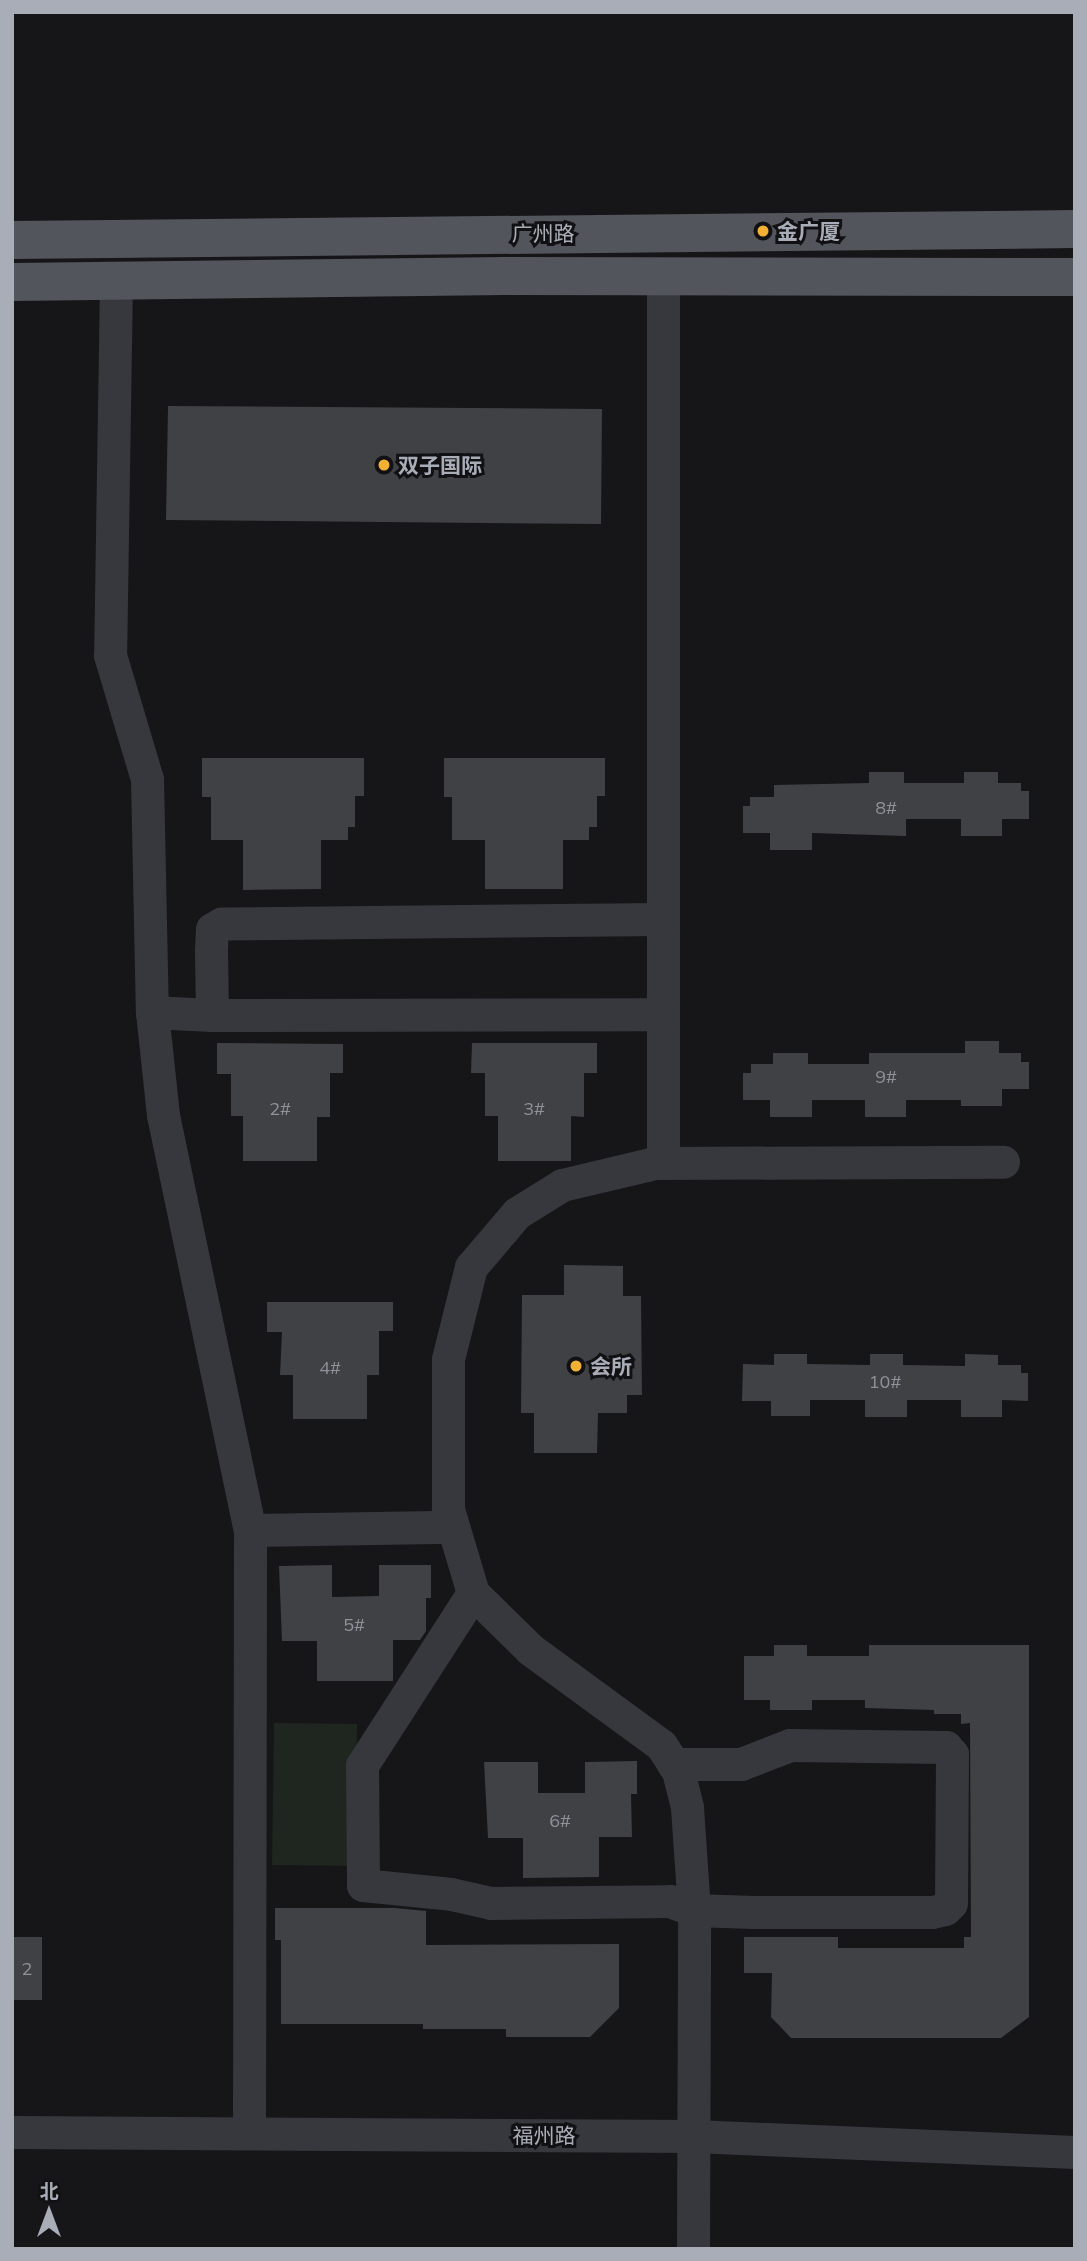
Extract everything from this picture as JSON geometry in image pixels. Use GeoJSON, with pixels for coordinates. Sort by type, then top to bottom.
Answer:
{"type":"FeatureCollection","features":[{"type":"Feature","properties":{"kind":"main road","name":"广州路"},"geometry":{"type":"LineString","coordinates":[[12,240],[1075,229]]}},
{"type":"Feature","properties":{"kind":"main road","name":"广州路"},"geometry":{"type":"LineString","coordinates":[[12,282],[663,276],[1075,277]]}},
{"type":"Feature","properties":{"kind":"street"},"geometry":{"type":"LineString","coordinates":[[663,276],[663,1162]]}},
{"type":"Feature","properties":{"kind":"street"},"geometry":{"type":"LineString","coordinates":[[116,281],[110,655],[147,779],[152,1012],[163,1115],[250,1530],[249,2133]]}},
{"type":"Feature","properties":{"kind":"street"},"geometry":{"type":"LineString","coordinates":[[212,1015],[212,929],[221,924],[662,919]]}},
{"type":"Feature","properties":{"kind":"street"},"geometry":{"type":"LineString","coordinates":[[152,1012],[212,1015],[663,1014]]}},
{"type":"Feature","properties":{"kind":"street"},"geometry":{"type":"LineString","coordinates":[[693,2249],[694,1910],[687,1807],[673,1764],[661,1745],[530,1649],[472,1593],[448,1509],[448,1359],[471,1267],[517,1213],[562,1185],[663,1162],[1003,1162]]}},
{"type":"Feature","properties":{"kind":"street"},"geometry":{"type":"LineString","coordinates":[[250,1530],[451,1527]]}},
{"type":"Feature","properties":{"kind":"street"},"geometry":{"type":"LineString","coordinates":[[472,1593],[362,1765],[363,1885],[451,1894],[491,1903],[670,1901],[694,1910],[932,1912],[945,1909],[951,1903],[952,1754],[946,1747],[790,1745],[741,1764],[673,1764]]}},
{"type":"Feature","properties":{"kind":"street","name":"福州路"},"geometry":{"type":"LineString","coordinates":[[12,2132],[693,2136],[1075,2152]]}},
{"type":"Feature","properties":{"kind":"shaded area"},"geometry":{"type":"Polygon","coordinates":[[[274,1723],[357,1724],[356,1866],[272,1865],[274,1723]]]}},
{"type":"Feature","properties":{"kind":"building","name":"双子国际"},"geometry":{"type":"Polygon","coordinates":[[[168,406],[602,409],[601,524],[166,520],[168,406]]]}},
{"type":"Feature","properties":{"kind":"building"},"geometry":{"type":"Polygon","coordinates":[[[202,758],[364,758],[364,796],[355,796],[355,827],[348,827],[348,840],[321,840],[321,889],[243,890],[243,840],[211,840],[211,797],[202,797],[202,758]]]}},
{"type":"Feature","properties":{"kind":"building"},"geometry":{"type":"Polygon","coordinates":[[[444,758],[605,758],[605,796],[597,796],[597,827],[589,827],[589,840],[563,840],[563,889],[485,889],[485,840],[452,840],[452,797],[444,797],[444,758]]]}},
{"type":"Feature","properties":{"kind":"building"},"geometry":{"type":"Polygon","coordinates":[[[869,772],[904,772],[904,783],[964,783],[964,772],[998,772],[998,783],[1021,783],[1021,791],[1029,791],[1029,819],[1002,819],[1002,836],[961,836],[961,819],[906,819],[906,836],[812,833],[812,850],[770,850],[770,833],[743,833],[743,806],[750,806],[750,797],[774,797],[774,785],[869,783],[869,772]]]}},
{"type":"Feature","properties":{"kind":"building"},"geometry":{"type":"Polygon","coordinates":[[[965,1041],[999,1041],[999,1053],[1021,1053],[1021,1062],[1029,1062],[1029,1089],[1002,1089],[1002,1106],[961,1106],[961,1100],[906,1100],[906,1117],[865,1117],[865,1100],[812,1100],[812,1117],[770,1117],[770,1100],[743,1100],[743,1073],[751,1073],[751,1064],[773,1064],[773,1053],[808,1053],[808,1064],[869,1064],[869,1053],[965,1053],[965,1041]]]}},
{"type":"Feature","properties":{"kind":"building"},"geometry":{"type":"Polygon","coordinates":[[[217,1043],[343,1044],[343,1073],[330,1073],[330,1117],[317,1117],[317,1161],[243,1161],[243,1116],[231,1116],[231,1074],[217,1074],[217,1043]]]}},
{"type":"Feature","properties":{"kind":"building"},"geometry":{"type":"Polygon","coordinates":[[[472,1043],[597,1043],[597,1073],[584,1073],[584,1117],[571,1116],[571,1161],[498,1161],[498,1116],[485,1116],[485,1073],[471,1073],[472,1043]]]}},
{"type":"Feature","properties":{"kind":"building","name":"会所"},"geometry":{"type":"Polygon","coordinates":[[[564,1265],[623,1266],[623,1296],[641,1296],[642,1395],[627,1395],[627,1413],[598,1413],[597,1453],[534,1453],[534,1413],[521,1413],[522,1295],[564,1295],[564,1265]]]}},
{"type":"Feature","properties":{"kind":"building"},"geometry":{"type":"Polygon","coordinates":[[[267,1302],[393,1302],[393,1331],[379,1331],[379,1375],[367,1375],[367,1419],[293,1419],[293,1375],[280,1375],[282,1332],[267,1332],[267,1302]]]}},
{"type":"Feature","properties":{"kind":"building"},"geometry":{"type":"Polygon","coordinates":[[[774,1354],[807,1354],[807,1364],[870,1365],[870,1354],[903,1354],[903,1365],[965,1366],[965,1354],[998,1355],[998,1365],[1021,1365],[1021,1373],[1028,1373],[1028,1401],[1002,1400],[1002,1417],[961,1417],[961,1400],[907,1400],[907,1417],[865,1417],[865,1400],[810,1400],[810,1416],[771,1416],[771,1401],[742,1401],[743,1364],[774,1365],[774,1354]]]}},
{"type":"Feature","properties":{"kind":"building"},"geometry":{"type":"Polygon","coordinates":[[[332,1565],[332,1597],[379,1596],[379,1565],[431,1565],[431,1598],[426,1598],[426,1631],[420,1640],[393,1640],[393,1681],[317,1681],[317,1641],[282,1641],[279,1566],[332,1565]]]}},
{"type":"Feature","properties":{"kind":"building"},"geometry":{"type":"Polygon","coordinates":[[[774,1645],[807,1645],[807,1656],[869,1656],[869,1645],[1029,1645],[1029,2017],[1001,2038],[791,2038],[771,2017],[772,1973],[744,1973],[744,1937],[838,1937],[838,1948],[964,1948],[964,1937],[971,1937],[970,1723],[961,1724],[961,1714],[934,1714],[934,1710],[865,1708],[865,1700],[812,1700],[812,1710],[770,1710],[770,1700],[744,1700],[744,1656],[774,1656],[774,1645]]]}},
{"type":"Feature","properties":{"kind":"building"},"geometry":{"type":"Polygon","coordinates":[[[637,1761],[637,1794],[631,1794],[632,1837],[599,1837],[599,1877],[523,1878],[523,1838],[488,1838],[484,1762],[538,1762],[538,1793],[585,1793],[585,1762],[637,1761]]]}},
{"type":"Feature","properties":{"kind":"building"},"geometry":{"type":"Polygon","coordinates":[[[275,1908],[395,1908],[426,1911],[426,1945],[619,1944],[619,2008],[590,2037],[506,2037],[506,2029],[423,2029],[423,2024],[281,2024],[281,1940],[275,1940],[275,1908]]]}},
{"type":"Feature","properties":{"kind":"building"},"geometry":{"type":"Polygon","coordinates":[[[12,1937],[42,1937],[42,2000],[12,2000],[12,1937]]]}},
{"type":"Feature","properties":{"kind":"place","name":"金广厦"},"geometry":{"type":"Point","coordinates":[763,231]}},
{"type":"Feature","properties":{"kind":"place","name":"双子国际"},"geometry":{"type":"Point","coordinates":[384,465]}},
{"type":"Feature","properties":{"kind":"place","name":"会所"},"geometry":{"type":"Point","coordinates":[576,1366]}}]}
